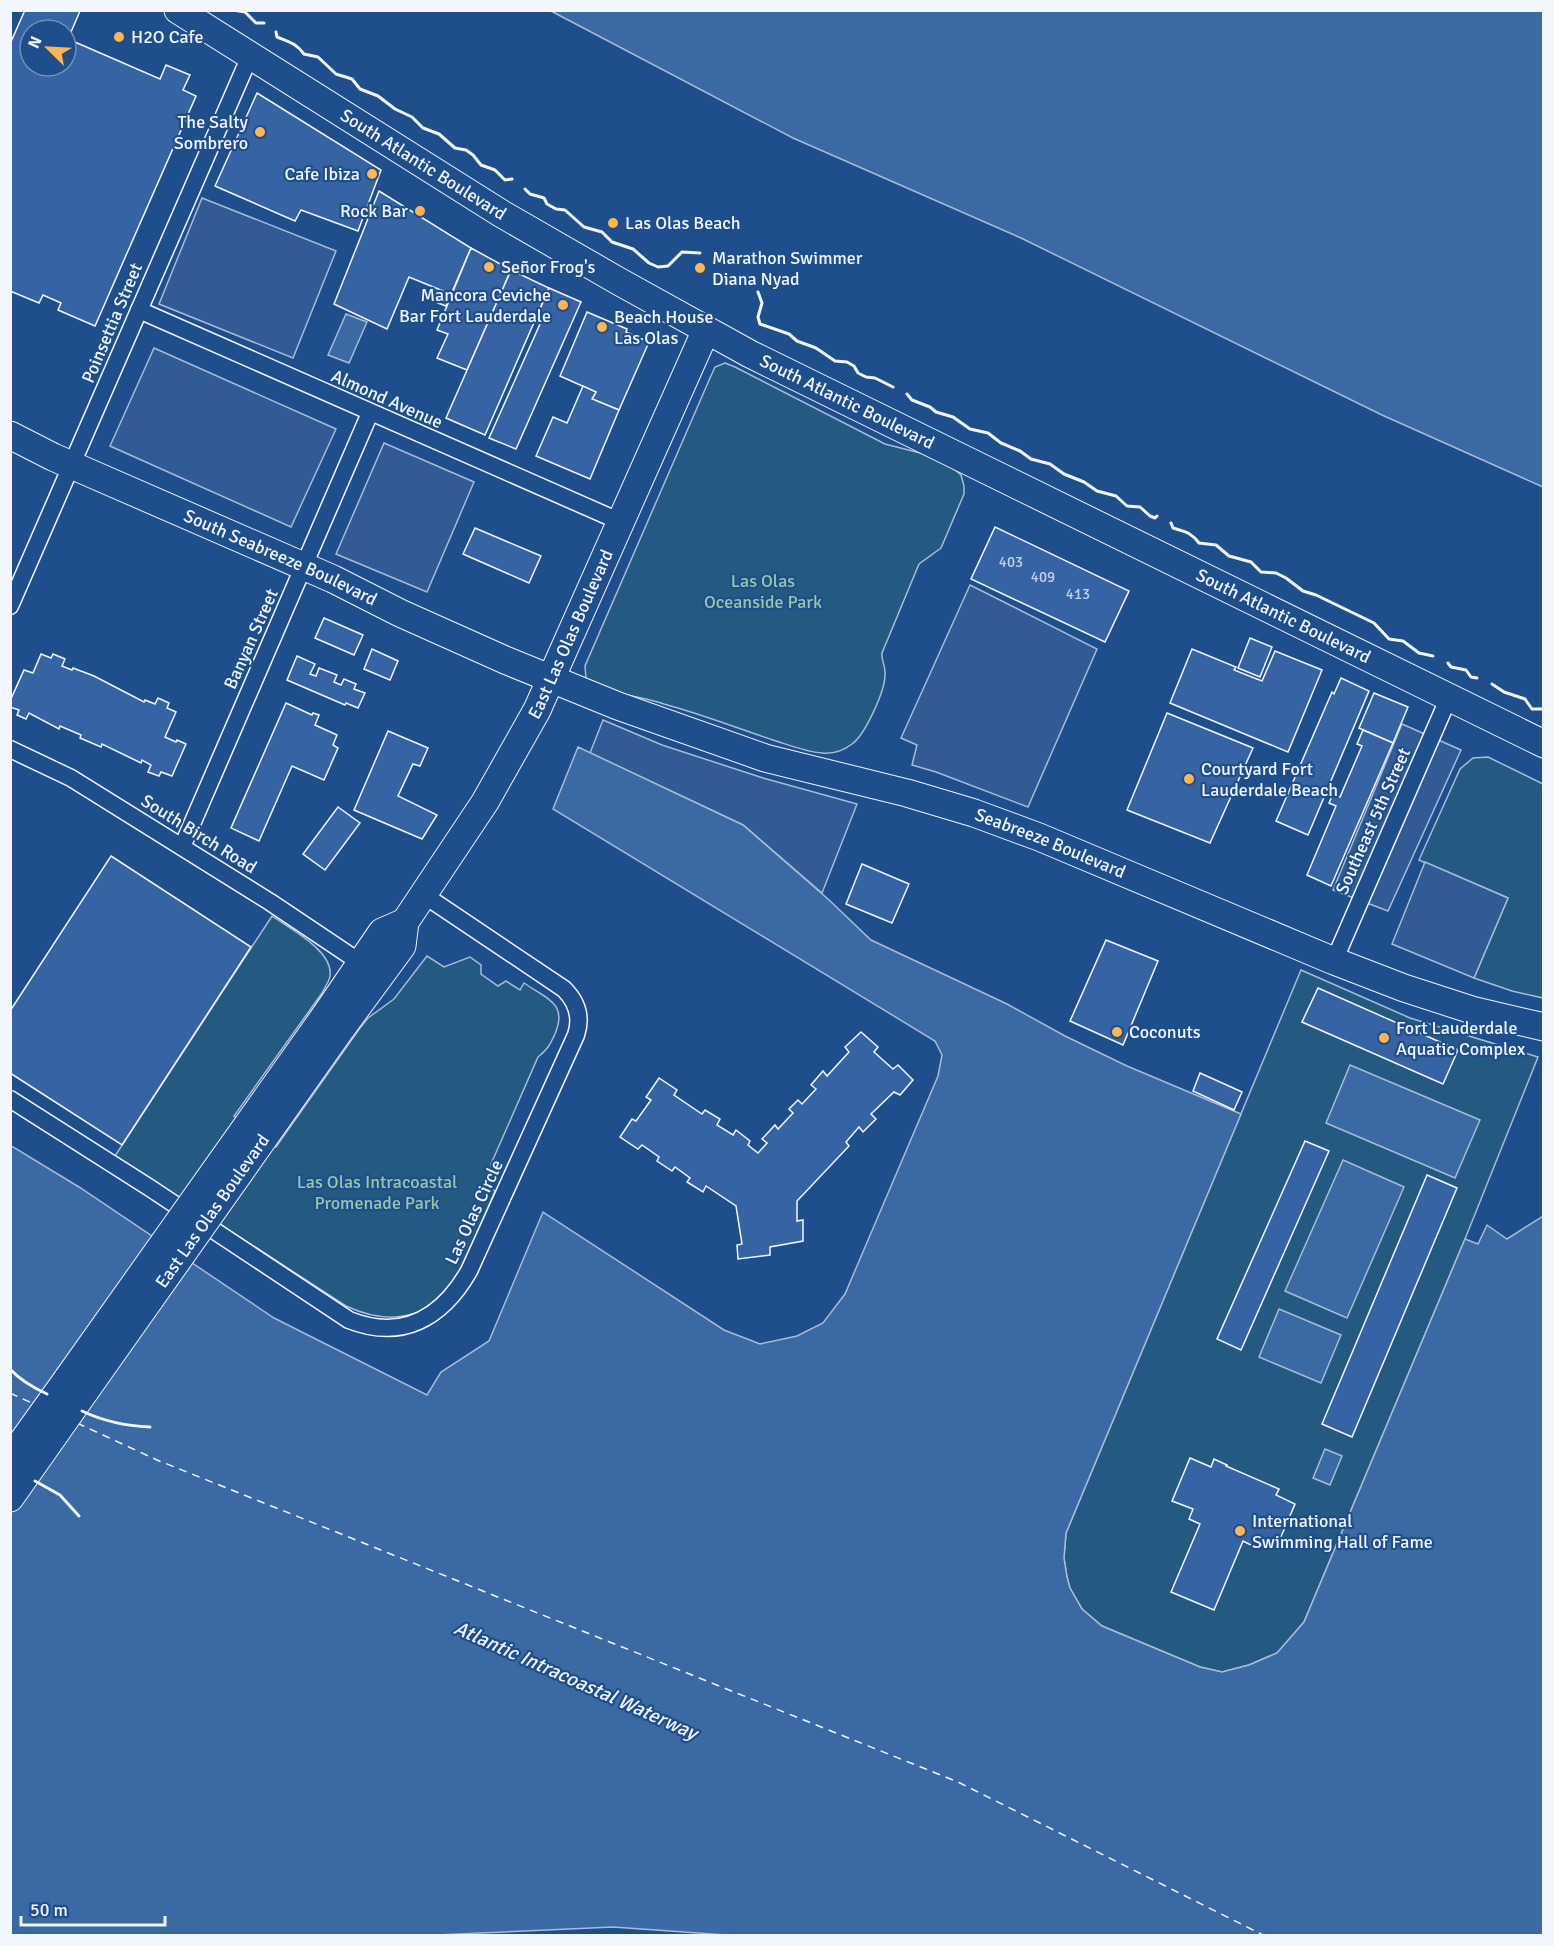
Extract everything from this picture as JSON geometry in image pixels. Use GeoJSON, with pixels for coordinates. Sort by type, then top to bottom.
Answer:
{"type":"FeatureCollection","features":[{"type":"Feature","properties":{"kind":"main road","name":"South Atlantic Boulevard"},"geometry":{"type":"LineString","coordinates":[[177,10],[502,214],[706,330],[881,420],[1544,744]]}},
{"type":"Feature","properties":{"kind":"main road","name":"East Las Olas Boulevard"},"geometry":{"type":"LineString","coordinates":[[10,1460],[332,1023],[402,946],[405,922],[492,789],[537,710],[706,330]]}},
{"type":"Feature","properties":{"kind":"main road","name":"South Seabreeze Boulevard"},"geometry":{"type":"LineString","coordinates":[[10,435],[71,465],[350,587],[409,617],[551,679]]}},
{"type":"Feature","properties":{"kind":"main road","name":"Seabreeze Boulevard"},"geometry":{"type":"LineString","coordinates":[[551,679],[618,706],[756,755],[935,800],[974,813],[1042,839],[1334,961],[1424,995],[1544,1027]]}},
{"type":"Feature","properties":{"kind":"main road","name":"East Las Olas Boulevard"},"geometry":{"type":"LineString","coordinates":[[10,1497],[332,1023],[361,963],[382,932],[405,922]]}},
{"type":"Feature","properties":{"kind":"street","name":"Poinsettia Street"},"geometry":{"type":"LineString","coordinates":[[10,606],[250,56]]}},
{"type":"Feature","properties":{"kind":"street","name":"Almond Avenue"},"geometry":{"type":"LineString","coordinates":[[139,310],[621,522]]}},
{"type":"Feature","properties":{"kind":"street","name":"Banyan Street"},"geometry":{"type":"LineString","coordinates":[[182,847],[370,412]]}},
{"type":"Feature","properties":{"kind":"street","name":"Southeast 5th Street"},"geometry":{"type":"LineString","coordinates":[[1334,961],[1449,697]]}},
{"type":"Feature","properties":{"kind":"street","name":"South Birch Road"},"geometry":{"type":"LineString","coordinates":[[10,748],[59,771],[285,911],[361,963]]}},
{"type":"Feature","properties":{"kind":"street","name":"Las Olas Circle"},"geometry":{"type":"LineString","coordinates":[[10,1099],[150,1188],[349,1320],[361,1324],[389,1327],[404,1326],[431,1315],[454,1296],[469,1271],[578,1032],[579,1023],[576,1004],[564,989],[423,895]]}},
{"type":"Feature","properties":{"kind":"green space","name":"Las Olas Oceanside Park"},"geometry":{"type":"Polygon","coordinates":[[[725,363],[885,444],[924,454],[953,468],[961,475],[964,494],[941,548],[919,564],[882,653],[884,682],[873,712],[857,739],[838,752],[822,753],[798,748],[692,712],[613,691],[586,678],[585,666],[710,378],[715,367],[725,363]]]}},
{"type":"Feature","properties":{"kind":"green space"},"geometry":{"type":"Polygon","coordinates":[[[1488,757],[1543,784],[1543,998],[1512,991],[1474,978],[1508,898],[1419,860],[1460,769],[1473,758],[1488,757]]]}},
{"type":"Feature","properties":{"kind":"green space","name":"Las Olas Intracoastal Promenade Park"},"geometry":{"type":"Polygon","coordinates":[[[272,916],[318,949],[329,967],[330,976],[322,993],[234,1116],[276,1147],[360,1028],[368,1018],[394,999],[427,956],[444,967],[470,957],[481,965],[481,974],[498,986],[506,981],[520,990],[524,983],[547,998],[557,1008],[559,1015],[555,1034],[548,1047],[538,1057],[491,1164],[494,1176],[489,1187],[495,1191],[461,1272],[454,1284],[442,1296],[430,1306],[417,1312],[404,1316],[376,1316],[346,1306],[115,1156],[272,916]]]}},
{"type":"Feature","properties":{"kind":"green space"},"geometry":{"type":"Polygon","coordinates":[[[1301,970],[1410,1018],[1538,1057],[1465,1239],[1304,1622],[1277,1653],[1249,1665],[1222,1672],[1200,1667],[1102,1626],[1082,1609],[1070,1588],[1067,1577],[1064,1558],[1066,1533],[1301,970]]]}},
{"type":"Feature","properties":{"kind":"shaded area"},"geometry":{"type":"Polygon","coordinates":[[[202,198],[336,251],[293,358],[159,304],[202,198]]]}},
{"type":"Feature","properties":{"kind":"shaded area"},"geometry":{"type":"Polygon","coordinates":[[[154,348],[336,429],[291,527],[110,446],[154,348]]]}},
{"type":"Feature","properties":{"kind":"shaded area"},"geometry":{"type":"Polygon","coordinates":[[[384,443],[474,482],[427,592],[336,554],[384,443]]]}},
{"type":"Feature","properties":{"kind":"shaded area"},"geometry":{"type":"Polygon","coordinates":[[[970,585],[1097,649],[1028,807],[912,765],[917,745],[901,738],[970,585]]]}},
{"type":"Feature","properties":{"kind":"shaded area"},"geometry":{"type":"Polygon","coordinates":[[[603,720],[662,745],[763,778],[857,804],[822,893],[743,825],[590,753],[603,720]]]}},
{"type":"Feature","properties":{"kind":"shaded area"},"geometry":{"type":"Polygon","coordinates":[[[1402,724],[1461,750],[1388,911],[1333,890],[1402,724]]]}},
{"type":"Feature","properties":{"kind":"shaded area"},"geometry":{"type":"Polygon","coordinates":[[[1425,862],[1508,898],[1474,978],[1392,944],[1425,862]]]}},
{"type":"Feature","properties":{"kind":"water"},"geometry":{"type":"Polygon","coordinates":[[[551,11],[1543,11],[1543,487],[1382,415],[1021,238],[793,138],[551,11]]]}},
{"type":"Feature","properties":{"kind":"water"},"geometry":{"type":"Polygon","coordinates":[[[346,314],[367,322],[349,363],[328,355],[346,314]]]}},
{"type":"Feature","properties":{"kind":"water","name":"Atlantic Intracoastal Waterway"},"geometry":{"type":"Polygon","coordinates":[[[578,747],[743,825],[871,940],[1007,1004],[1065,1036],[1127,1066],[1241,1114],[1066,1533],[1064,1558],[1070,1588],[1082,1609],[1102,1626],[1200,1667],[1222,1672],[1249,1665],[1277,1653],[1304,1622],[1465,1239],[1478,1244],[1487,1225],[1507,1239],[1543,1216],[1543,1935],[740,1936],[613,1927],[413,1936],[11,1935],[10,1145],[79,1187],[274,1318],[427,1395],[441,1372],[489,1341],[543,1212],[724,1330],[760,1344],[797,1336],[823,1323],[845,1294],[938,1076],[942,1055],[935,1041],[553,809],[578,747]]]}},
{"type":"Feature","properties":{"kind":"water"},"geometry":{"type":"Polygon","coordinates":[[[1350,1065],[1480,1120],[1455,1178],[1326,1123],[1350,1065]]]}},
{"type":"Feature","properties":{"kind":"water"},"geometry":{"type":"Polygon","coordinates":[[[1343,1160],[1404,1187],[1347,1318],[1285,1291],[1343,1160]]]}},
{"type":"Feature","properties":{"kind":"water"},"geometry":{"type":"Polygon","coordinates":[[[1279,1309],[1341,1335],[1321,1383],[1259,1357],[1279,1309]]]}},
{"type":"Feature","properties":{"kind":"water"},"geometry":{"type":"Polygon","coordinates":[[[1325,1449],[1342,1456],[1330,1485],[1313,1478],[1325,1449]]]}},
{"type":"Feature","properties":{"kind":"building"},"geometry":{"type":"Polygon","coordinates":[[[25,10],[80,11],[77,18],[21,18],[25,10]]]}},
{"type":"Feature","properties":{"kind":"building"},"geometry":{"type":"Polygon","coordinates":[[[18,26],[18,78],[78,78],[78,43],[160,79],[166,65],[190,75],[183,90],[196,96],[95,326],[58,310],[61,303],[43,295],[39,303],[10,291],[10,44],[18,26]]]}},
{"type":"Feature","properties":{"kind":"building"},"geometry":{"type":"Polygon","coordinates":[[[257,93],[381,170],[358,231],[301,210],[295,221],[215,186],[257,93]]]}},
{"type":"Feature","properties":{"kind":"building"},"geometry":{"type":"Polygon","coordinates":[[[379,191],[471,248],[446,306],[438,303],[443,291],[409,277],[387,329],[334,304],[379,191]]]}},
{"type":"Feature","properties":{"kind":"building"},"geometry":{"type":"Polygon","coordinates":[[[471,248],[511,270],[467,370],[437,358],[448,334],[437,330],[471,248]]]}},
{"type":"Feature","properties":{"kind":"building"},"geometry":{"type":"Polygon","coordinates":[[[511,270],[549,288],[485,435],[446,418],[511,270]]]}},
{"type":"Feature","properties":{"kind":"building"},"geometry":{"type":"Polygon","coordinates":[[[549,288],[581,302],[516,449],[489,438],[540,324],[535,321],[549,288]]]}},
{"type":"Feature","properties":{"kind":"building"},"geometry":{"type":"Polygon","coordinates":[[[587,312],[627,329],[626,332],[649,342],[619,410],[592,399],[596,392],[560,376],[587,312]]]}},
{"type":"Feature","properties":{"kind":"building"},"geometry":{"type":"Polygon","coordinates":[[[583,386],[596,392],[592,399],[619,410],[590,479],[536,456],[553,417],[567,423],[583,386]]]}},
{"type":"Feature","properties":{"kind":"building"},"geometry":{"type":"Polygon","coordinates":[[[995,527],[1129,591],[1105,642],[971,579],[995,527]]]}},
{"type":"Feature","properties":{"kind":"building"},"geometry":{"type":"Polygon","coordinates":[[[475,528],[541,556],[529,583],[463,554],[475,528]]]}},
{"type":"Feature","properties":{"kind":"building"},"geometry":{"type":"Polygon","coordinates":[[[324,618],[363,635],[354,655],[315,638],[324,618]]]}},
{"type":"Feature","properties":{"kind":"building"},"geometry":{"type":"Polygon","coordinates":[[[1250,638],[1272,647],[1260,677],[1238,668],[1250,638]]]}},
{"type":"Feature","properties":{"kind":"building"},"geometry":{"type":"Polygon","coordinates":[[[372,649],[398,661],[390,680],[364,669],[372,649]]]}},
{"type":"Feature","properties":{"kind":"building"},"geometry":{"type":"Polygon","coordinates":[[[1192,649],[1236,667],[1234,670],[1262,681],[1275,651],[1322,670],[1288,752],[1170,703],[1192,649]]]}},
{"type":"Feature","properties":{"kind":"building"},"geometry":{"type":"Polygon","coordinates":[[[41,654],[51,658],[53,654],[65,659],[62,666],[94,676],[144,702],[145,700],[155,704],[158,698],[169,703],[167,708],[176,712],[165,737],[186,744],[172,776],[161,772],[159,776],[148,772],[151,765],[142,760],[141,763],[102,744],[101,747],[80,738],[81,735],[60,726],[59,729],[29,713],[26,719],[17,715],[19,710],[10,707],[10,701],[24,670],[33,673],[41,654]]]}},
{"type":"Feature","properties":{"kind":"building"},"geometry":{"type":"Polygon","coordinates":[[[297,656],[315,664],[310,674],[316,676],[319,668],[337,675],[334,682],[341,685],[344,679],[356,684],[354,689],[365,693],[358,708],[346,703],[345,705],[287,680],[297,656]]]}},
{"type":"Feature","properties":{"kind":"building"},"geometry":{"type":"Polygon","coordinates":[[[1341,678],[1369,691],[1308,835],[1276,821],[1332,692],[1334,694],[1341,678]]]}},
{"type":"Feature","properties":{"kind":"building"},"geometry":{"type":"Polygon","coordinates":[[[1374,693],[1408,707],[1393,743],[1359,728],[1374,693]]]}},
{"type":"Feature","properties":{"kind":"building"},"geometry":{"type":"Polygon","coordinates":[[[286,703],[312,715],[313,713],[319,715],[315,725],[337,735],[333,745],[338,748],[324,780],[292,766],[259,841],[231,828],[286,703]]]}},
{"type":"Feature","properties":{"kind":"building","name":"Courtyard Fort Lauderdale Beach"},"geometry":{"type":"Polygon","coordinates":[[[1167,713],[1253,748],[1210,843],[1127,810],[1167,713]]]}},
{"type":"Feature","properties":{"kind":"building"},"geometry":{"type":"Polygon","coordinates":[[[1363,730],[1393,743],[1331,886],[1307,875],[1336,806],[1329,803],[1333,794],[1340,797],[1362,746],[1357,744],[1363,730]]]}},
{"type":"Feature","properties":{"kind":"building"},"geometry":{"type":"Polygon","coordinates":[[[388,731],[428,748],[420,766],[413,764],[398,796],[437,815],[422,839],[354,810],[388,731]]]}},
{"type":"Feature","properties":{"kind":"building"},"geometry":{"type":"Polygon","coordinates":[[[338,807],[360,823],[325,870],[303,854],[338,807]]]}},
{"type":"Feature","properties":{"kind":"building"},"geometry":{"type":"Polygon","coordinates":[[[111,856],[251,947],[122,1145],[10,1073],[10,1011],[111,856]]]}},
{"type":"Feature","properties":{"kind":"building"},"geometry":{"type":"Polygon","coordinates":[[[862,864],[909,884],[892,923],[846,904],[862,864]]]}},
{"type":"Feature","properties":{"kind":"building"},"geometry":{"type":"Polygon","coordinates":[[[1106,940],[1158,961],[1123,1045],[1070,1021],[1106,940]]]}},
{"type":"Feature","properties":{"kind":"building","name":"Fort Lauderdale Aquatic Complex"},"geometry":{"type":"Polygon","coordinates":[[[1318,988],[1458,1050],[1443,1084],[1302,1022],[1318,988]]]}},
{"type":"Feature","properties":{"kind":"building"},"geometry":{"type":"Polygon","coordinates":[[[861,1032],[878,1047],[874,1052],[893,1069],[898,1065],[913,1080],[900,1095],[894,1092],[871,1114],[876,1119],[863,1132],[859,1127],[846,1142],[849,1146],[797,1201],[797,1221],[803,1220],[803,1241],[770,1247],[770,1255],[738,1259],[737,1245],[742,1244],[736,1206],[706,1186],[703,1192],[687,1182],[690,1178],[675,1167],[672,1171],[657,1161],[659,1157],[642,1145],[638,1149],[620,1137],[632,1119],[636,1121],[651,1100],[646,1097],[659,1078],[677,1090],[674,1095],[702,1114],[705,1110],[720,1119],[717,1125],[733,1135],[736,1130],[750,1141],[748,1145],[758,1153],[767,1143],[762,1139],[775,1125],[778,1129],[793,1113],[789,1109],[798,1100],[802,1104],[816,1089],[811,1085],[823,1071],[827,1076],[849,1052],[845,1047],[861,1032]]]}},
{"type":"Feature","properties":{"kind":"building"},"geometry":{"type":"Polygon","coordinates":[[[1200,1073],[1242,1092],[1234,1110],[1193,1091],[1200,1073]]]}},
{"type":"Feature","properties":{"kind":"building"},"geometry":{"type":"Polygon","coordinates":[[[1305,1141],[1329,1151],[1241,1350],[1217,1339],[1305,1141]]]}},
{"type":"Feature","properties":{"kind":"building"},"geometry":{"type":"Polygon","coordinates":[[[1427,1175],[1457,1188],[1352,1437],[1322,1424],[1427,1175]]]}},
{"type":"Feature","properties":{"kind":"building","name":"International Swimming Hall of Fame"},"geometry":{"type":"Polygon","coordinates":[[[1190,1458],[1211,1467],[1214,1459],[1279,1489],[1276,1495],[1295,1504],[1277,1546],[1258,1537],[1255,1547],[1243,1541],[1214,1610],[1171,1592],[1200,1524],[1189,1519],[1193,1509],[1172,1501],[1190,1458]]]}},
{"type":"Feature","properties":{"kind":"ferry route"},"geometry":{"type":"LineString","coordinates":[[10,1393],[34,1404]]}},
{"type":"Feature","properties":{"kind":"ferry route"},"geometry":{"type":"LineString","coordinates":[[77,1423],[157,1460],[958,1782],[1265,1936]]}},
{"type":"Feature","properties":{"kind":"wall"},"geometry":{"type":"LineString","coordinates":[[233,10],[245,12],[256,23],[264,23]]}},
{"type":"Feature","properties":{"kind":"wall"},"geometry":{"type":"LineString","coordinates":[[276,32],[277,37],[295,45],[304,54],[318,57],[336,74],[352,79],[360,89],[378,96],[395,109],[412,117],[423,128],[439,134],[455,148],[466,150],[481,165],[495,170],[505,180],[512,179]]}},
{"type":"Feature","properties":{"kind":"wall"},"geometry":{"type":"LineString","coordinates":[[525,189],[530,194],[544,198],[547,204],[556,209],[565,210],[584,227],[602,232],[612,242],[633,249],[649,263],[658,267],[668,266],[682,252],[700,253]]}},
{"type":"Feature","properties":{"kind":"wall"},"geometry":{"type":"LineString","coordinates":[[758,292],[762,303],[758,317],[760,324],[789,334],[797,341],[816,348],[835,361],[847,362],[854,366],[858,373],[893,387]]}},
{"type":"Feature","properties":{"kind":"wall"},"geometry":{"type":"LineString","coordinates":[[907,394],[912,400],[936,412],[953,417],[970,429],[988,433],[1001,443],[1020,451],[1031,459],[1050,464],[1097,491],[1116,496],[1127,506],[1140,507],[1150,516],[1155,518],[1157,516]]}},
{"type":"Feature","properties":{"kind":"wall"},"geometry":{"type":"LineString","coordinates":[[1171,523],[1173,528],[1190,534],[1199,543],[1216,545],[1229,556],[1251,562],[1261,572],[1276,573],[1303,591],[1374,623],[1389,639],[1403,641],[1419,653],[1433,656]]}},
{"type":"Feature","properties":{"kind":"wall"},"geometry":{"type":"LineString","coordinates":[[1448,663],[1451,667],[1466,670],[1471,677],[1477,678]]}},
{"type":"Feature","properties":{"kind":"wall"},"geometry":{"type":"LineString","coordinates":[[1492,684],[1504,692],[1525,699],[1532,709],[1544,709]]}},
{"type":"Feature","properties":{"kind":"wall"},"geometry":{"type":"LineString","coordinates":[[10,1369],[18,1377],[47,1394]]}},
{"type":"Feature","properties":{"kind":"wall"},"geometry":{"type":"LineString","coordinates":[[82,1411],[116,1423],[150,1427]]}},
{"type":"Feature","properties":{"kind":"wall"},"geometry":{"type":"LineString","coordinates":[[35,1481],[60,1495],[79,1516]]}},
{"type":"Feature","properties":{"kind":"place","name":"H2O Cafe"},"geometry":{"type":"Point","coordinates":[119,37]}},
{"type":"Feature","properties":{"kind":"place","name":"The Salty Sombrero"},"geometry":{"type":"Point","coordinates":[260,132]}},
{"type":"Feature","properties":{"kind":"place","name":"Cafe Ibiza"},"geometry":{"type":"Point","coordinates":[372,174]}},
{"type":"Feature","properties":{"kind":"place","name":"Rock Bar"},"geometry":{"type":"Point","coordinates":[420,211]}},
{"type":"Feature","properties":{"kind":"place","name":"Las Olas Beach"},"geometry":{"type":"Point","coordinates":[613,223]}},
{"type":"Feature","properties":{"kind":"place","name":"Señor Frog's"},"geometry":{"type":"Point","coordinates":[489,267]}},
{"type":"Feature","properties":{"kind":"place","name":"Marathon Swimmer Diana Nyad"},"geometry":{"type":"Point","coordinates":[700,268]}},
{"type":"Feature","properties":{"kind":"place","name":"Mancora Ceviche Bar Fort Lauderdale"},"geometry":{"type":"Point","coordinates":[563,305]}},
{"type":"Feature","properties":{"kind":"place","name":"Beach House Las Olas"},"geometry":{"type":"Point","coordinates":[602,327]}},
{"type":"Feature","properties":{"kind":"place","name":"Courtyard Fort Lauderdale Beach"},"geometry":{"type":"Point","coordinates":[1189,779]}},
{"type":"Feature","properties":{"kind":"place","name":"Coconuts"},"geometry":{"type":"Point","coordinates":[1117,1032]}},
{"type":"Feature","properties":{"kind":"place","name":"Fort Lauderdale Aquatic Complex"},"geometry":{"type":"Point","coordinates":[1384,1038]}},
{"type":"Feature","properties":{"kind":"place","name":"International Swimming Hall of Fame"},"geometry":{"type":"Point","coordinates":[1240,1531]}}]}
